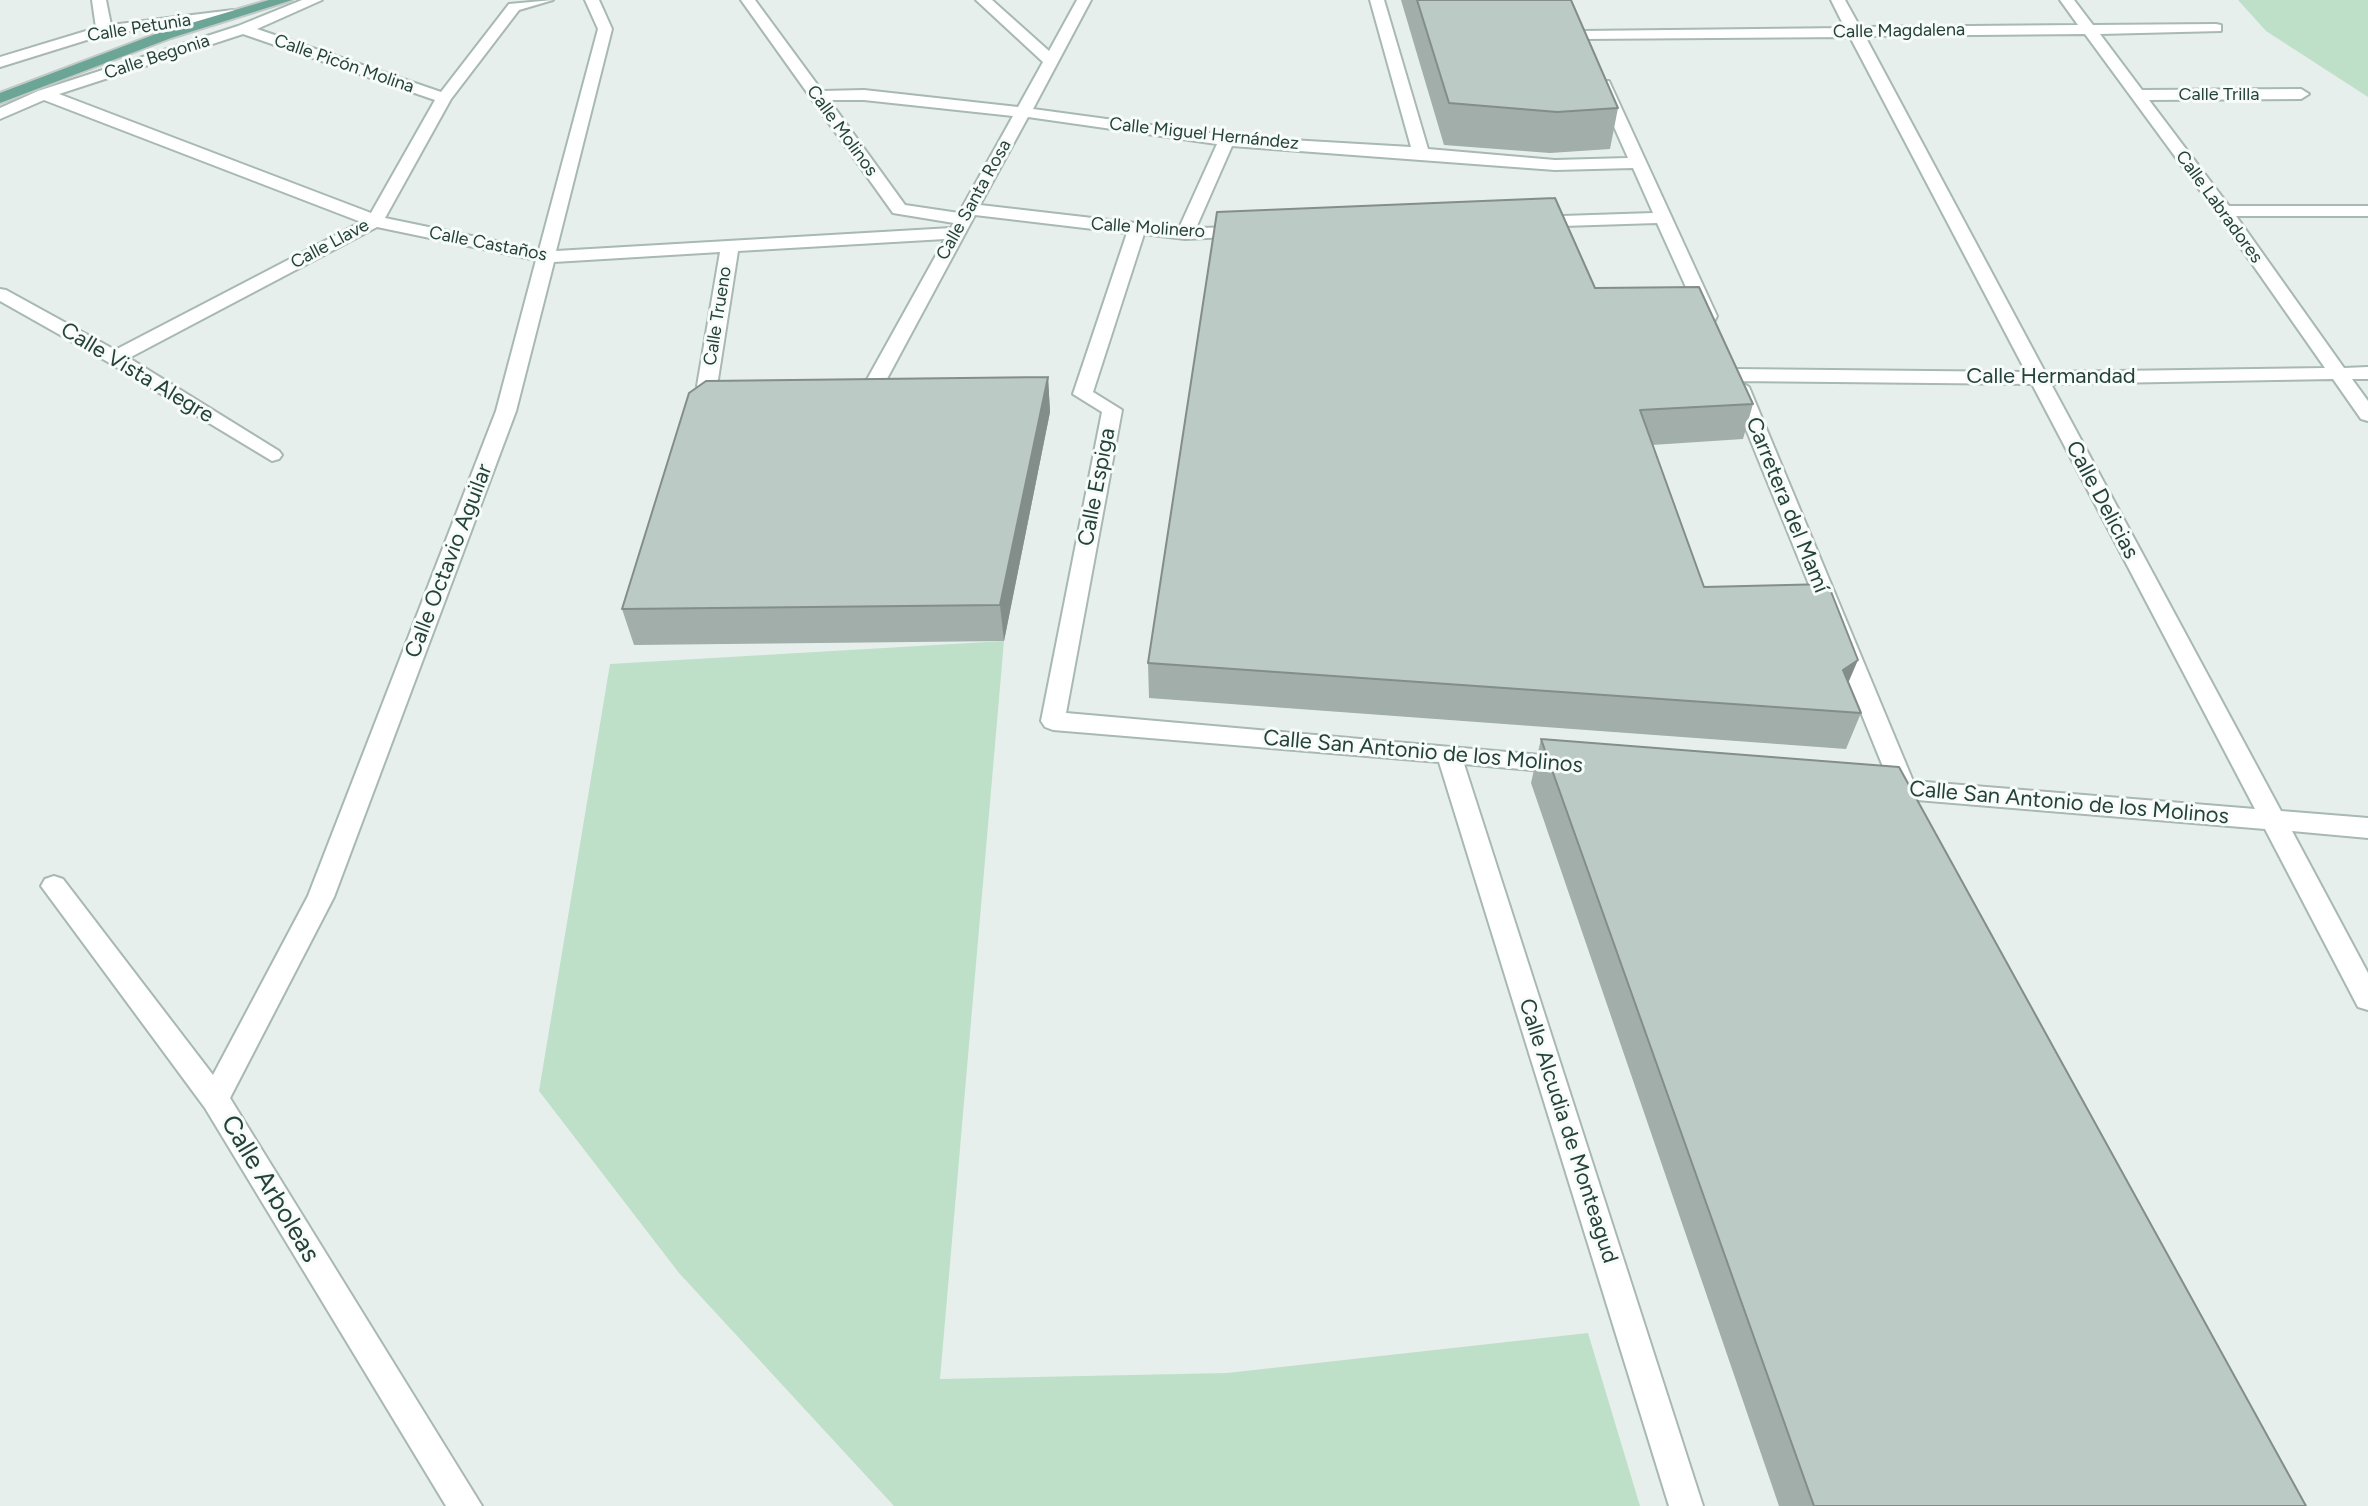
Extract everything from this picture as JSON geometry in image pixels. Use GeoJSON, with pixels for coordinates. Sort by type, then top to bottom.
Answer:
{"type":"FeatureCollection","features":[{"type":"Feature","properties":{"kind":"main road"},"geometry":{"type":"LineString","coordinates":[[0,98],[37,90],[166,35],[285,0]]}},
{"type":"Feature","properties":{"kind":"street"},"geometry":{"type":"LineString","coordinates":[[99,0],[104,30]]}},
{"type":"Feature","properties":{"kind":"street","name":"Calle Begonia"},"geometry":{"type":"LineString","coordinates":[[0,114],[37,90],[243,29],[315,0]]}},
{"type":"Feature","properties":{"kind":"street","name":"Calle Llave"},"geometry":{"type":"LineString","coordinates":[[115,358],[375,221],[444,98],[514,7],[546,0]]}},
{"type":"Feature","properties":{"kind":"street","name":"Calle Octavio Aguilar"},"geometry":{"type":"LineString","coordinates":[[215,1099],[321,897],[506,411],[605,29],[592,0]]}},
{"type":"Feature","properties":{"kind":"street","name":"Calle Molinos"},"geometry":{"type":"LineString","coordinates":[[748,0],[899,209],[962,220]]}},
{"type":"Feature","properties":{"kind":"street"},"geometry":{"type":"LineString","coordinates":[[983,0],[1050,60]]}},
{"type":"Feature","properties":{"kind":"street","name":"Calle Santa Rosa"},"geometry":{"type":"LineString","coordinates":[[894,400],[858,402],[1084,0]]}},
{"type":"Feature","properties":{"kind":"street"},"geometry":{"type":"LineString","coordinates":[[1377,0],[1421,153]]}},
{"type":"Feature","properties":{"kind":"street","name":"Calle Delicias"},"geometry":{"type":"LineString","coordinates":[[1838,0],[2368,999]]}},
{"type":"Feature","properties":{"kind":"street","name":"Calle Labradores"},"geometry":{"type":"LineString","coordinates":[[2067,0],[2224,211],[2368,415]]}},
{"type":"Feature","properties":{"kind":"street","name":"Calle Petunia"},"geometry":{"type":"LineString","coordinates":[[0,62],[104,30],[233,14]]}},
{"type":"Feature","properties":{"kind":"street","name":"Calle Magdalena"},"geometry":{"type":"LineString","coordinates":[[1577,23],[1853,32],[2216,28]]}},
{"type":"Feature","properties":{"kind":"street","name":"Carretera del Mamí"},"geometry":{"type":"LineString","coordinates":[[1577,23],[1734,375],[1917,818]]}},
{"type":"Feature","properties":{"kind":"street","name":"Calle Picón Molina"},"geometry":{"type":"LineString","coordinates":[[243,29],[444,98]]}},
{"type":"Feature","properties":{"kind":"street","name":"Calle Castaños"},"geometry":{"type":"LineString","coordinates":[[37,90],[375,221],[546,257],[730,247],[962,220]]}},
{"type":"Feature","properties":{"kind":"street","name":"Calle Trilla"},"geometry":{"type":"LineString","coordinates":[[2136,95],[2301,94]]}},
{"type":"Feature","properties":{"kind":"street","name":"Calle Miguel Hernández"},"geometry":{"type":"LineString","coordinates":[[816,96],[864,95],[1023,112],[1227,140],[1555,165],[1640,163]]}},
{"type":"Feature","properties":{"kind":"street"},"geometry":{"type":"LineString","coordinates":[[1185,234],[1227,140]]}},
{"type":"Feature","properties":{"kind":"street"},"geometry":{"type":"LineString","coordinates":[[2224,211],[2368,211]]}},
{"type":"Feature","properties":{"kind":"street"},"geometry":{"type":"LineString","coordinates":[[1510,223],[1665,218]]}},
{"type":"Feature","properties":{"kind":"street","name":"Calle Molinero"},"geometry":{"type":"LineString","coordinates":[[962,220],[1185,234],[1262,231]]}},
{"type":"Feature","properties":{"kind":"street","name":"Calle Espiga"},"geometry":{"type":"LineString","coordinates":[[1053,721],[1112,410],[1083,394],[1137,229]]}},
{"type":"Feature","properties":{"kind":"street","name":"Calle Trueno"},"geometry":{"type":"LineString","coordinates":[[707,386],[730,247]]}},
{"type":"Feature","properties":{"kind":"street","name":"Calle Vista Alegre"},"geometry":{"type":"LineString","coordinates":[[0,294],[115,358],[272,455]]}},
{"type":"Feature","properties":{"kind":"street","name":"Calle Hermandad"},"geometry":{"type":"LineString","coordinates":[[1734,375],[2037,378],[2368,373]]}},
{"type":"Feature","properties":{"kind":"street","name":"Calle San Antonio de los Molinos"},"geometry":{"type":"LineString","coordinates":[[1053,721],[1590,766]]}},
{"type":"Feature","properties":{"kind":"street","name":"Calle Alcudia de Monteagud"},"geometry":{"type":"LineString","coordinates":[[1449,755],[1686,1506]]}},
{"type":"Feature","properties":{"kind":"street","name":"Calle San Antonio de los Molinos"},"geometry":{"type":"LineString","coordinates":[[1857,785],[2368,828]]}},
{"type":"Feature","properties":{"kind":"street","name":"Calle Arboleas"},"geometry":{"type":"LineString","coordinates":[[54,886],[215,1099],[465,1506]]}},
{"type":"Feature","properties":{"kind":"green space"},"geometry":{"type":"Polygon","coordinates":[[[2238,0],[2368,0],[2368,97],[2266,31],[2238,0]]]}},
{"type":"Feature","properties":{"kind":"green space"},"geometry":{"type":"Polygon","coordinates":[[[1004,641],[940,1379],[1227,1373],[1588,1333],[1640,1506],[894,1506],[679,1273],[539,1091],[610,664],[1004,641]]]}},
{"type":"Feature","properties":{"kind":"building"},"geometry":{"type":"Polygon","coordinates":[[[1417,0],[1571,0],[1618,108],[1557,112],[1449,103],[1417,0]]]}},
{"type":"Feature","properties":{"kind":"building"},"geometry":{"type":"Polygon","coordinates":[[[1555,198],[1595,288],[1699,287],[1753,404],[1640,410],[1704,587],[1828,584],[1858,660],[1843,670],[1861,713],[1148,663],[1217,212],[1555,198]]]}},
{"type":"Feature","properties":{"kind":"building"},"geometry":{"type":"Polygon","coordinates":[[[1048,377],[1000,605],[622,609],[689,393],[706,381],[1048,377]]]}},
{"type":"Feature","properties":{"kind":"building"},"geometry":{"type":"Polygon","coordinates":[[[1541,739],[1899,767],[2306,1506],[1814,1506],[1541,739]]]}}]}
